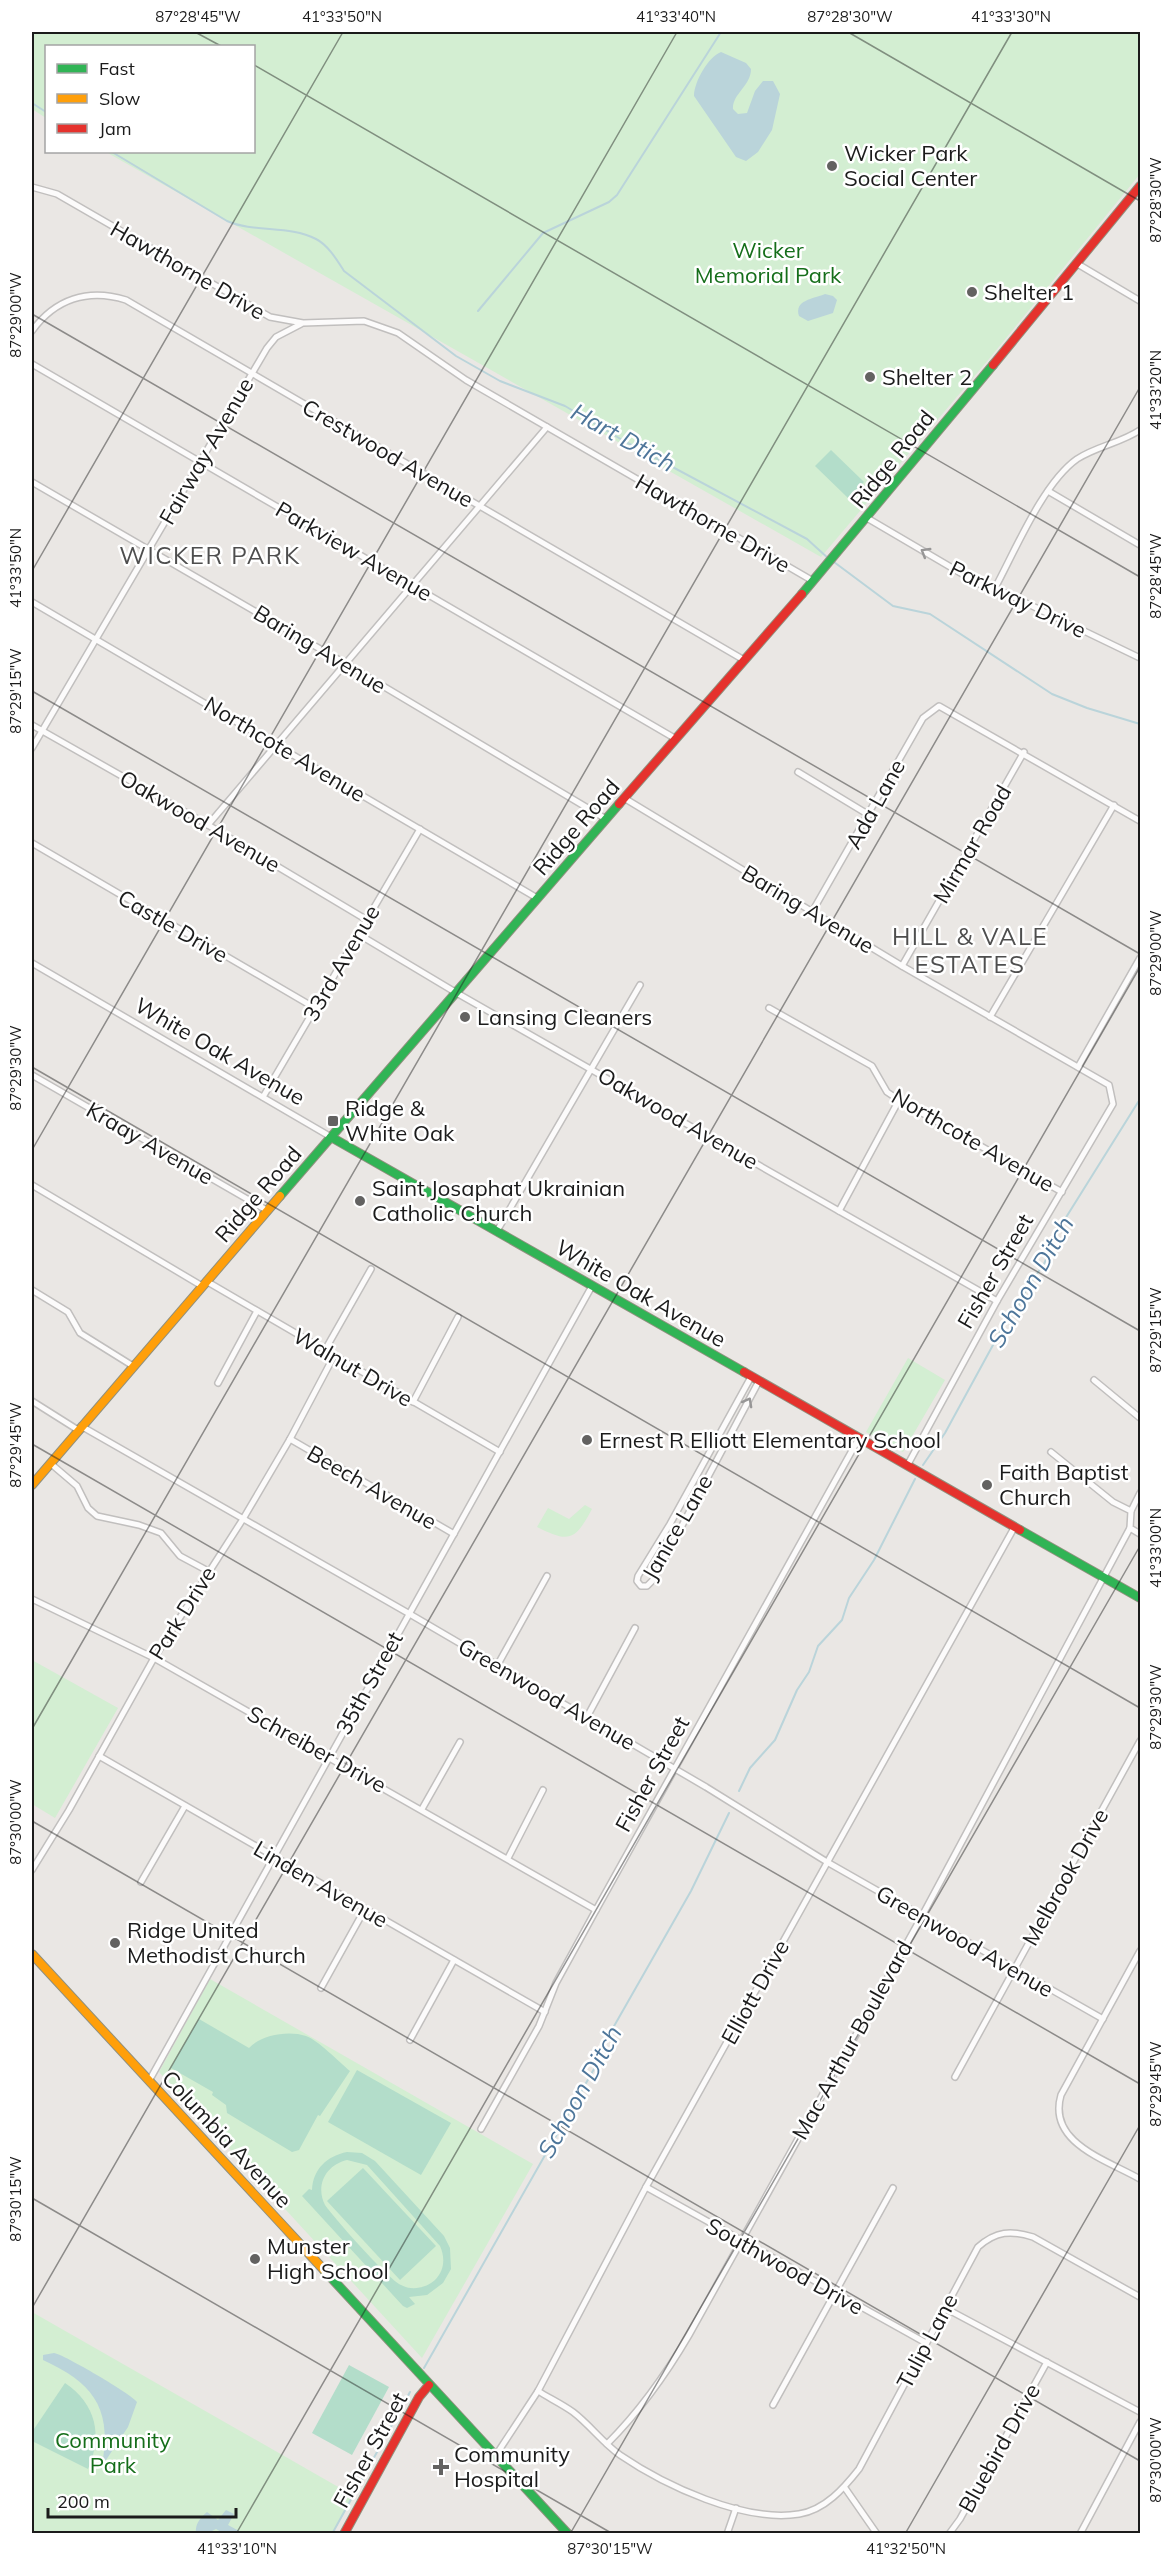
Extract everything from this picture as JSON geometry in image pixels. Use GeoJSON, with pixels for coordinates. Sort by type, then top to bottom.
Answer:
{"type":"FeatureCollection","features":[{"type":"Feature","properties":{"kind":"street","name":"Ridge Road"},"geometry":{"type":"LineString","coordinates":[[32,1485],[455,992],[839,552],[1140,186]]}},
{"type":"Feature","properties":{"kind":"street","name":"Hawthorne Drive"},"geometry":{"type":"LineString","coordinates":[[32,187],[46,189],[73,202],[270,317],[303,323],[364,321],[387,328],[466,380],[813,581]]}},
{"type":"Feature","properties":{"kind":"street"},"geometry":{"type":"LineString","coordinates":[[1076,263],[1140,301]]}},
{"type":"Feature","properties":{"kind":"street","name":"Crestwood Avenue"},"geometry":{"type":"LineString","coordinates":[[32,331],[46,313],[66,301],[85,294],[114,296],[138,306],[744,660]]}},
{"type":"Feature","properties":{"kind":"street","name":"Fairway Avenue"},"geometry":{"type":"LineString","coordinates":[[32,748],[252,373],[276,338],[303,323]]}},
{"type":"Feature","properties":{"kind":"street","name":"Parkview Avenue"},"geometry":{"type":"LineString","coordinates":[[32,364],[676,739]]}},
{"type":"Feature","properties":{"kind":"street"},"geometry":{"type":"LineString","coordinates":[[208,825],[547,427]]}},
{"type":"Feature","properties":{"kind":"street"},"geometry":{"type":"LineString","coordinates":[[994,588],[1048,491],[1062,471],[1078,459],[1125,440],[1140,430]]}},
{"type":"Feature","properties":{"kind":"street","name":"Baring Avenue"},"geometry":{"type":"LineString","coordinates":[[32,482],[346,664],[606,819]]}},
{"type":"Feature","properties":{"kind":"street"},"geometry":{"type":"LineString","coordinates":[[1048,491],[1140,545]]}},
{"type":"Feature","properties":{"kind":"street","name":"Parkway Drive"},"geometry":{"type":"LineString","coordinates":[[867,518],[988,589],[994,588],[1140,658]]}},
{"type":"Feature","properties":{"kind":"street","name":"Northcote Avenue"},"geometry":{"type":"LineString","coordinates":[[32,602],[537,898]]}},
{"type":"Feature","properties":{"kind":"street","name":"Ada Lane"},"geometry":{"type":"LineString","coordinates":[[813,912],[923,718],[934,707],[944,708],[1024,752]]}},
{"type":"Feature","properties":{"kind":"street","name":"Oakwood Avenue"},"geometry":{"type":"LineString","coordinates":[[32,724],[367,920]]}},
{"type":"Feature","properties":{"kind":"street"},"geometry":{"type":"LineString","coordinates":[[1024,752],[1140,821]]}},
{"type":"Feature","properties":{"kind":"street","name":"Mirmar Road"},"geometry":{"type":"LineString","coordinates":[[902,966],[1024,752]]}},
{"type":"Feature","properties":{"kind":"street"},"geometry":{"type":"LineString","coordinates":[[798,772],[869,815]]}},
{"type":"Feature","properties":{"kind":"street","name":"Baring Avenue"},"geometry":{"type":"LineString","coordinates":[[624,798],[902,966],[1078,1066],[1109,1085],[1113,1094]]}},
{"type":"Feature","properties":{"kind":"street"},"geometry":{"type":"LineString","coordinates":[[990,1017],[1114,805]]}},
{"type":"Feature","properties":{"kind":"street","name":"33rd Avenue"},"geometry":{"type":"LineString","coordinates":[[262,1097],[420,829]]}},
{"type":"Feature","properties":{"kind":"street","name":"Castle Drive"},"geometry":{"type":"LineString","coordinates":[[32,843],[315,1008]]}},
{"type":"Feature","properties":{"kind":"street","name":"Oakwood Avenue"},"geometry":{"type":"LineString","coordinates":[[358,934],[455,992],[997,1301]]}},
{"type":"Feature","properties":{"kind":"street"},"geometry":{"type":"LineString","coordinates":[[1078,1066],[1140,958]]}},
{"type":"Feature","properties":{"kind":"street","name":"White Oak Avenue"},"geometry":{"type":"LineString","coordinates":[[32,963],[331,1137],[1140,1598]]}},
{"type":"Feature","properties":{"kind":"street"},"geometry":{"type":"LineString","coordinates":[[497,1231],[640,985]]}},
{"type":"Feature","properties":{"kind":"street","name":"Northcote Avenue"},"geometry":{"type":"LineString","coordinates":[[769,1008],[872,1066],[887,1092],[899,1100],[1062,1192]]}},
{"type":"Feature","properties":{"kind":"street","name":"Kraay Avenue"},"geometry":{"type":"LineString","coordinates":[[32,1075],[268,1211]]}},
{"type":"Feature","properties":{"kind":"street","name":"Fisher Street"},"geometry":{"type":"LineString","coordinates":[[907,1466],[997,1301],[1113,1104],[1113,1094]]}},
{"type":"Feature","properties":{"kind":"street"},"geometry":{"type":"LineString","coordinates":[[839,1211],[899,1100]]}},
{"type":"Feature","properties":{"kind":"street","name":"Walnut Drive"},"geometry":{"type":"LineString","coordinates":[[32,1185],[325,1350],[500,1452]]}},
{"type":"Feature","properties":{"kind":"street"},"geometry":{"type":"LineString","coordinates":[[325,1350],[371,1269]]}},
{"type":"Feature","properties":{"kind":"street","name":"35th Street"},"geometry":{"type":"LineString","coordinates":[[148,2081],[592,1286]]}},
{"type":"Feature","properties":{"kind":"street"},"geometry":{"type":"LineString","coordinates":[[32,1290],[68,1312],[80,1333],[133,1366]]}},
{"type":"Feature","properties":{"kind":"street"},"geometry":{"type":"LineString","coordinates":[[218,1383],[256,1311]]}},
{"type":"Feature","properties":{"kind":"street"},"geometry":{"type":"LineString","coordinates":[[413,1402],[458,1317]]}},
{"type":"Feature","properties":{"kind":"street","name":"Park Drive"},"geometry":{"type":"LineString","coordinates":[[32,1870],[154,1658],[243,1519],[290,1439],[334,1356]]}},
{"type":"Feature","properties":{"kind":"street","name":"Janice Lane"},"geometry":{"type":"LineString","coordinates":[[751,1377],[670,1524],[638,1576],[637,1581],[641,1586],[647,1586],[653,1580],[759,1382]]}},
{"type":"Feature","properties":{"kind":"street"},"geometry":{"type":"LineString","coordinates":[[1094,1380],[1140,1418]]}},
{"type":"Feature","properties":{"kind":"street","name":"Greenwood Avenue"},"geometry":{"type":"LineString","coordinates":[[32,1401],[408,1613],[675,1769],[827,1862],[1103,2019]]}},
{"type":"Feature","properties":{"kind":"street","name":"Fisher Street"},"geometry":{"type":"LineString","coordinates":[[480,2129],[545,2012],[556,1983],[596,1910],[859,1438]]}},
{"type":"Feature","properties":{"kind":"street","name":"Beech Avenue"},"geometry":{"type":"LineString","coordinates":[[290,1439],[454,1534]]}},
{"type":"Feature","properties":{"kind":"street"},"geometry":{"type":"LineString","coordinates":[[1051,1452],[1113,1502],[1131,1511]]}},
{"type":"Feature","properties":{"kind":"street"},"geometry":{"type":"LineString","coordinates":[[50,1463],[77,1486],[88,1508],[97,1516],[139,1525],[161,1533],[180,1556],[208,1571]]}},
{"type":"Feature","properties":{"kind":"street"},"geometry":{"type":"LineString","coordinates":[[1140,1493],[1131,1511],[1130,1528],[1140,1534]]}},
{"type":"Feature","properties":{"kind":"street","name":"Elliott Drive"},"geometry":{"type":"LineString","coordinates":[[496,2455],[538,2391],[646,2187],[1014,1528]]}},
{"type":"Feature","properties":{"kind":"street","name":"Mac Arthur Boulevard"},"geometry":{"type":"LineString","coordinates":[[607,2444],[637,2414],[666,2375],[922,1916],[1106,1578],[1130,1528]]}},
{"type":"Feature","properties":{"kind":"street"},"geometry":{"type":"LineString","coordinates":[[497,1666],[547,1576]]}},
{"type":"Feature","properties":{"kind":"street","name":"Schreiber Drive"},"geometry":{"type":"LineString","coordinates":[[32,1599],[154,1658],[596,1910]]}},
{"type":"Feature","properties":{"kind":"street"},"geometry":{"type":"LineString","coordinates":[[587,1717],[635,1628]]}},
{"type":"Feature","properties":{"kind":"street","name":"Melbrook Drive"},"geometry":{"type":"LineString","coordinates":[[955,2077],[1140,1741]]}},
{"type":"Feature","properties":{"kind":"street"},"geometry":{"type":"LineString","coordinates":[[422,1809],[460,1742]]}},
{"type":"Feature","properties":{"kind":"street","name":"Linden Avenue"},"geometry":{"type":"LineString","coordinates":[[99,1756],[545,2012]]}},
{"type":"Feature","properties":{"kind":"street"},"geometry":{"type":"LineString","coordinates":[[508,1858],[543,1790]]}},
{"type":"Feature","properties":{"kind":"street"},"geometry":{"type":"LineString","coordinates":[[141,1882],[185,1806]]}},
{"type":"Feature","properties":{"kind":"street"},"geometry":{"type":"LineString","coordinates":[[321,1988],[365,1909]]}},
{"type":"Feature","properties":{"kind":"street"},"geometry":{"type":"LineString","coordinates":[[1140,1951],[1061,2095],[1058,2112],[1059,2122],[1068,2137],[1140,2179]]}},
{"type":"Feature","properties":{"kind":"street","name":"Columbia Avenue"},"geometry":{"type":"LineString","coordinates":[[32,1954],[568,2534]]}},
{"type":"Feature","properties":{"kind":"street"},"geometry":{"type":"LineString","coordinates":[[410,2040],[454,1960]]}},
{"type":"Feature","properties":{"kind":"street","name":"Southwood Drive"},"geometry":{"type":"LineString","coordinates":[[646,2187],[835,2295],[926,2343]]}},
{"type":"Feature","properties":{"kind":"street"},"geometry":{"type":"LineString","coordinates":[[773,2405],[893,2188]]}},
{"type":"Feature","properties":{"kind":"street","name":"Tulip Lane"},"geometry":{"type":"LineString","coordinates":[[538,2391],[573,2412],[607,2444],[660,2478],[759,2515],[801,2514],[827,2502],[844,2488],[859,2469],[978,2247],[992,2235],[1015,2231],[1033,2237],[1140,2297]]}},
{"type":"Feature","properties":{"kind":"street"},"geometry":{"type":"LineString","coordinates":[[945,2308],[1140,2412]]}},
{"type":"Feature","properties":{"kind":"street","name":"Bluebird Drive"},"geometry":{"type":"LineString","coordinates":[[950,2534],[1047,2361]]}},
{"type":"Feature","properties":{"kind":"street","name":"Fisher Street"},"geometry":{"type":"LineString","coordinates":[[344,2534],[419,2397],[429,2385]]}},
{"type":"Feature","properties":{"kind":"street"},"geometry":{"type":"LineString","coordinates":[[1080,2534],[1140,2421]]}},
{"type":"Feature","properties":{"kind":"street"},"geometry":{"type":"LineString","coordinates":[[844,2488],[877,2534]]}},
{"type":"Feature","properties":{"kind":"street"},"geometry":{"type":"LineString","coordinates":[[727,2534],[736,2508]]}},
{"type":"Feature","properties":{"kind":"green space","name":"Wicker Memorial Park"},"geometry":{"type":"Polygon","coordinates":[[[32,32],[1140,32],[1140,174],[989,359],[821,557],[108,153],[255,153],[255,45],[45,45],[45,117],[32,109],[32,32]]]}},
{"type":"Feature","properties":{"kind":"green space"},"geometry":{"type":"Polygon","coordinates":[[[831,450],[864,482],[848,498],[815,466],[831,450]]]}},
{"type":"Feature","properties":{"kind":"green space"},"geometry":{"type":"Polygon","coordinates":[[[908,1358],[945,1380],[903,1452],[866,1432],[908,1358]]]}},
{"type":"Feature","properties":{"kind":"green space"},"geometry":{"type":"Polygon","coordinates":[[[585,1505],[592,1509],[581,1528],[570,1536],[564,1537],[537,1527],[548,1508],[569,1519],[585,1505]]]}},
{"type":"Feature","properties":{"kind":"green space"},"geometry":{"type":"Polygon","coordinates":[[[32,1660],[118,1708],[55,1818],[32,1804],[32,1660]]]}},
{"type":"Feature","properties":{"kind":"green space"},"geometry":{"type":"Polygon","coordinates":[[[210,1979],[533,2164],[422,2358],[159,2072],[210,1979]]]}},
{"type":"Feature","properties":{"kind":"green space"},"geometry":{"type":"Polygon","coordinates":[[[199,2019],[249,2048],[260,2040],[275,2035],[306,2036],[322,2046],[350,2071],[320,2116],[318,2115],[299,2150],[292,2152],[227,2113],[226,2105],[212,2095],[213,2092],[171,2068],[199,2019]]]}},
{"type":"Feature","properties":{"kind":"green space"},"geometry":{"type":"Polygon","coordinates":[[[357,2070],[451,2123],[421,2175],[328,2122],[357,2070]]]}},
{"type":"Feature","properties":{"kind":"green space"},"geometry":{"type":"Polygon","coordinates":[[[362,2153],[375,2161],[444,2236],[450,2248],[451,2269],[443,2283],[427,2295],[409,2297],[415,2304],[407,2308],[302,2196],[309,2189],[312,2190],[315,2176],[322,2165],[340,2154],[362,2153]],[[347,2160],[333,2166],[322,2183],[322,2198],[325,2205],[362,2248],[394,2280],[410,2288],[427,2285],[435,2280],[442,2268],[443,2255],[440,2246],[367,2165],[347,2160]]]}},
{"type":"Feature","properties":{"kind":"green space"},"geometry":{"type":"Polygon","coordinates":[[[363,2168],[436,2246],[400,2280],[327,2201],[363,2168]]]}},
{"type":"Feature","properties":{"kind":"green space","name":"Community Park"},"geometry":{"type":"Polygon","coordinates":[[[32,2312],[354,2496],[333,2533],[32,2533],[32,2312]]]}},
{"type":"Feature","properties":{"kind":"green space"},"geometry":{"type":"Polygon","coordinates":[[[349,2365],[389,2387],[352,2455],[312,2433],[349,2365]]]}},
{"type":"Feature","properties":{"kind":"green space"},"geometry":{"type":"Polygon","coordinates":[[[65,2383],[84,2401],[94,2421],[95,2444],[88,2469],[32,2441],[32,2432],[65,2383]]]}},
{"type":"Feature","properties":{"kind":"water"},"geometry":{"type":"Polygon","coordinates":[[[721,52],[746,63],[751,69],[748,80],[733,104],[733,109],[738,114],[747,113],[755,91],[763,81],[773,81],[780,94],[772,130],[758,152],[746,161],[736,157],[694,96],[696,84],[703,71],[711,59],[721,52]]]}},
{"type":"Feature","properties":{"kind":"water"},"geometry":{"type":"Polygon","coordinates":[[[825,294],[837,300],[833,313],[808,321],[799,316],[798,311],[802,303],[825,294]]]}},
{"type":"Feature","properties":{"kind":"water"},"geometry":{"type":"Polygon","coordinates":[[[54,2353],[97,2375],[137,2402],[128,2427],[106,2460],[103,2459],[105,2440],[100,2410],[94,2398],[74,2377],[43,2360],[43,2355],[54,2353]]]}},
{"type":"Feature","properties":{"kind":"water"},"geometry":{"type":"Polygon","coordinates":[[[226,2510],[234,2514],[228,2525],[239,2531],[237,2533],[223,2533],[216,2529],[208,2533],[196,2533],[198,2521],[207,2512],[218,2520],[226,2510]]]}},
{"type":"Feature","properties":{"kind":"waterway"},"geometry":{"type":"LineString","coordinates":[[478,311],[543,233],[609,202],[617,195],[721,32]]}},
{"type":"Feature","properties":{"kind":"waterway","name":"Hart Dtich"},"geometry":{"type":"LineString","coordinates":[[32,103],[45,111]]}},
{"type":"Feature","properties":{"kind":"waterway","name":"Hart Dtich"},"geometry":{"type":"LineString","coordinates":[[114,153],[227,221],[249,227],[295,232],[316,239],[328,249],[344,271],[456,356],[500,381],[565,406],[624,441],[807,539],[829,559]]}},
{"type":"Feature","properties":{"kind":"waterway","name":"Hart Dtich"},"geometry":{"type":"LineString","coordinates":[[834,562],[893,606],[930,614],[1052,694],[1087,708],[1140,724]]}},
{"type":"Feature","properties":{"kind":"waterway","name":"Schoon Ditch"},"geometry":{"type":"LineString","coordinates":[[923,1465],[945,1433],[1005,1323],[1017,1309],[1028,1286],[1044,1264],[1060,1227],[1140,1099]]}},
{"type":"Feature","properties":{"kind":"waterway","name":"Schoon Ditch"},"geometry":{"type":"LineString","coordinates":[[739,1791],[750,1768],[775,1740],[797,1690],[809,1672],[818,1646],[842,1620],[849,1598],[874,1560],[915,1479]]}},
{"type":"Feature","properties":{"kind":"waterway","name":"Schoon Ditch"},"geometry":{"type":"LineString","coordinates":[[424,2368],[594,2069],[605,2042],[691,1891],[729,1813]]}},
{"type":"Feature","properties":{"kind":"waterway","name":"Schoon Ditch"},"geometry":{"type":"LineString","coordinates":[[332,2534],[410,2392]]}},
{"type":"Feature","properties":{"kind":"traffic: fast"},"geometry":{"type":"LineString","coordinates":[[802,594],[993,365]]}},
{"type":"Feature","properties":{"kind":"traffic: fast"},"geometry":{"type":"LineString","coordinates":[[280,1196],[619,804]]}},
{"type":"Feature","properties":{"kind":"traffic: fast"},"geometry":{"type":"LineString","coordinates":[[331,1137],[744,1372]]}},
{"type":"Feature","properties":{"kind":"traffic: fast"},"geometry":{"type":"LineString","coordinates":[[1020,1530],[1140,1598]]}},
{"type":"Feature","properties":{"kind":"traffic: fast"},"geometry":{"type":"LineString","coordinates":[[324,2270],[568,2534]]}},
{"type":"Feature","properties":{"kind":"traffic: slow"},"geometry":{"type":"LineString","coordinates":[[32,1485],[280,1196]]}},
{"type":"Feature","properties":{"kind":"traffic: slow"},"geometry":{"type":"LineString","coordinates":[[32,1954],[324,2270]]}},
{"type":"Feature","properties":{"kind":"traffic: jam"},"geometry":{"type":"LineString","coordinates":[[993,365],[1140,186]]}},
{"type":"Feature","properties":{"kind":"traffic: jam"},"geometry":{"type":"LineString","coordinates":[[619,804],[802,594]]}},
{"type":"Feature","properties":{"kind":"traffic: jam"},"geometry":{"type":"LineString","coordinates":[[744,1372],[1020,1530]]}},
{"type":"Feature","properties":{"kind":"traffic: jam"},"geometry":{"type":"LineString","coordinates":[[344,2534],[419,2397],[429,2385]]}},
{"type":"Feature","properties":{"kind":"place","name":"Wicker Park Social Center"},"geometry":{"type":"Point","coordinates":[832,166]}},
{"type":"Feature","properties":{"kind":"place","name":"Shelter 1"},"geometry":{"type":"Point","coordinates":[972,292]}},
{"type":"Feature","properties":{"kind":"place","name":"Shelter 2"},"geometry":{"type":"Point","coordinates":[870,377]}},
{"type":"Feature","properties":{"kind":"place","name":"Lansing Cleaners"},"geometry":{"type":"Point","coordinates":[465,1017]}},
{"type":"Feature","properties":{"kind":"place","name":"Ridge & White Oak"},"geometry":{"type":"Point","coordinates":[333,1121]}},
{"type":"Feature","properties":{"kind":"place","name":"Saint Josaphat Ukrainian Catholic Church"},"geometry":{"type":"Point","coordinates":[360,1201]}},
{"type":"Feature","properties":{"kind":"place","name":"Ernest R Elliott Elementary School"},"geometry":{"type":"Point","coordinates":[587,1440]}},
{"type":"Feature","properties":{"kind":"place","name":"Faith Baptist Church"},"geometry":{"type":"Point","coordinates":[987,1485]}},
{"type":"Feature","properties":{"kind":"place","name":"Ridge United Methodist Church"},"geometry":{"type":"Point","coordinates":[115,1943]}},
{"type":"Feature","properties":{"kind":"place","name":"Munster High School"},"geometry":{"type":"Point","coordinates":[255,2259]}},
{"type":"Feature","properties":{"kind":"place","name":"Community Hospital"},"geometry":{"type":"Point","coordinates":[441,2467]}},
{"type":"Feature","properties":{"kind":"district","name":"WICKER PARK"},"geometry":{"type":"Point","coordinates":[210,556]}},
{"type":"Feature","properties":{"kind":"district","name":"HILL & VALE ESTATES"},"geometry":{"type":"Point","coordinates":[970,951]}}]}
